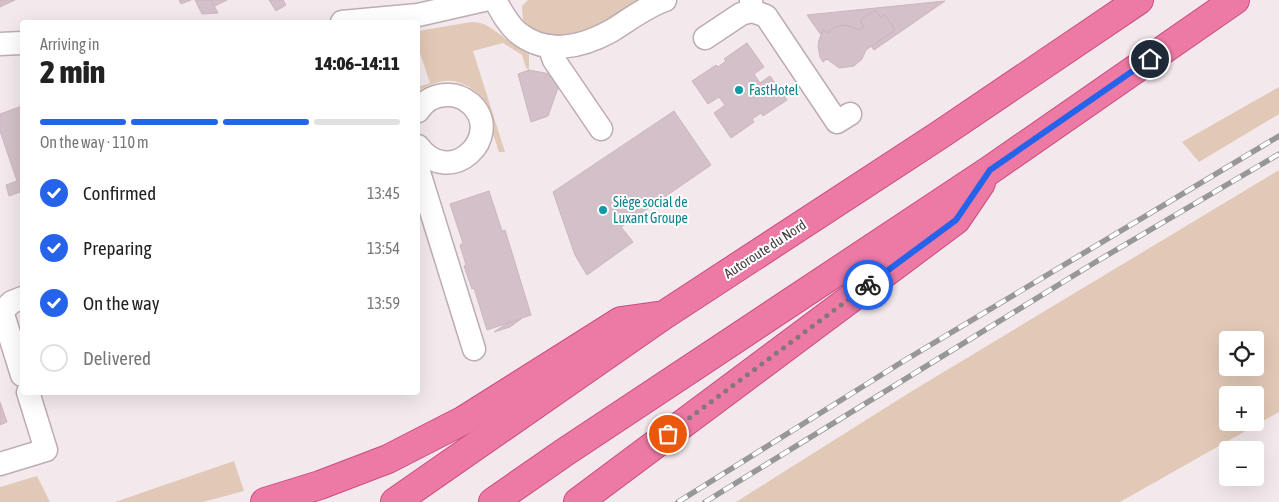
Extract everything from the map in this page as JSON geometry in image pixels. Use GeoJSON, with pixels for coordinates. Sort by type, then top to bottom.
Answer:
{"type":"FeatureCollection","features":[{"type":"Feature","properties":{"kind":"highway","name":"Autoroute du Nord"},"geometry":{"type":"LineString","coordinates":[[395,502],[664,315],[940,134],[1139,0]]}},
{"type":"Feature","properties":{"kind":"highway"},"geometry":{"type":"LineString","coordinates":[[493,502],[565,452],[990,170],[1235,0]]}},
{"type":"Feature","properties":{"kind":"highway"},"geometry":{"type":"LineString","coordinates":[[578,502],[956,220],[990,170]]}},
{"type":"Feature","properties":{"kind":"highway"},"geometry":{"type":"LineString","coordinates":[[264,502],[320,486],[388,459],[464,420],[621,321],[664,315]]}},
{"type":"Feature","properties":{"kind":"street"},"geometry":{"type":"LineString","coordinates":[[364,20],[418,15],[484,0]]}},
{"type":"Feature","properties":{"kind":"street"},"geometry":{"type":"LineString","coordinates":[[495,0],[506,19],[517,31],[531,40],[549,46],[567,47],[588,42],[612,30],[644,9],[665,0]]}},
{"type":"Feature","properties":{"kind":"street"},"geometry":{"type":"LineString","coordinates":[[705,38],[752,6],[766,16],[837,122],[850,114]]}},
{"type":"Feature","properties":{"kind":"street"},"geometry":{"type":"LineString","coordinates":[[0,44],[20,43]]}},
{"type":"Feature","properties":{"kind":"street"},"geometry":{"type":"LineString","coordinates":[[549,46],[554,60],[601,130]]}},
{"type":"Feature","properties":{"kind":"street"},"geometry":{"type":"LineString","coordinates":[[420,108],[430,98],[441,95],[453,95],[464,99],[473,106],[479,116],[481,128],[480,139],[475,150],[466,158],[456,162],[444,163],[420,157]]}},
{"type":"Feature","properties":{"kind":"street"},"geometry":{"type":"LineString","coordinates":[[420,160],[474,349]]}},
{"type":"Feature","properties":{"kind":"street"},"geometry":{"type":"LineString","coordinates":[[20,299],[12,302],[2,311],[20,369]]}},
{"type":"Feature","properties":{"kind":"street"},"geometry":{"type":"LineString","coordinates":[[0,464],[46,450],[29,395]]}},
{"type":"Feature","properties":{"kind":"shaded area"},"geometry":{"type":"Polygon","coordinates":[[[528,0],[638,0],[596,27],[572,34],[560,35],[537,30],[528,26],[523,21],[522,6],[528,0]]]}},
{"type":"Feature","properties":{"kind":"shaded area"},"geometry":{"type":"Polygon","coordinates":[[[471,22],[480,23],[488,26],[529,53],[529,70],[526,68],[522,55],[503,43],[473,51],[505,152],[499,152],[480,101],[482,97],[474,90],[466,85],[451,81],[435,83],[420,90],[420,86],[430,83],[420,53],[420,31],[471,22]]]}},
{"type":"Feature","properties":{"kind":"shaded area"},"geometry":{"type":"Polygon","coordinates":[[[1279,87],[1279,114],[1199,162],[1182,142],[1279,87]]]}},
{"type":"Feature","properties":{"kind":"shaded area"},"geometry":{"type":"Polygon","coordinates":[[[1279,170],[1279,412],[1264,420],[1264,386],[1219,386],[1219,431],[1245,431],[1228,441],[1219,441],[1219,446],[1120,502],[736,502],[912,391],[1279,170]]]}},
{"type":"Feature","properties":{"kind":"shaded area"},"geometry":{"type":"Polygon","coordinates":[[[234,461],[244,491],[203,502],[115,502],[234,461]]]}},
{"type":"Feature","properties":{"kind":"shaded area"},"geometry":{"type":"Polygon","coordinates":[[[37,476],[50,502],[0,502],[0,487],[37,476]]]}},
{"type":"Feature","properties":{"kind":"building"},"geometry":{"type":"Polygon","coordinates":[[[0,0],[15,0],[0,7],[0,0]]]}},
{"type":"Feature","properties":{"kind":"building"},"geometry":{"type":"Polygon","coordinates":[[[179,0],[191,0],[181,4],[179,0]]]}},
{"type":"Feature","properties":{"kind":"building"},"geometry":{"type":"Polygon","coordinates":[[[195,0],[211,0],[218,13],[202,14],[195,0]]]}},
{"type":"Feature","properties":{"kind":"building"},"geometry":{"type":"Polygon","coordinates":[[[211,0],[227,0],[215,6],[211,0]]]}},
{"type":"Feature","properties":{"kind":"building"},"geometry":{"type":"Polygon","coordinates":[[[269,0],[283,0],[286,5],[276,11],[269,0]]]}},
{"type":"Feature","properties":{"kind":"building"},"geometry":{"type":"Polygon","coordinates":[[[945,1],[874,50],[871,46],[895,30],[885,15],[881,18],[875,10],[860,20],[864,26],[859,30],[851,26],[840,25],[827,33],[823,30],[821,35],[807,15],[945,1]]]}},
{"type":"Feature","properties":{"kind":"building"},"geometry":{"type":"Polygon","coordinates":[[[875,10],[881,18],[885,15],[895,30],[866,50],[862,59],[854,66],[839,68],[827,59],[823,62],[818,46],[823,30],[827,33],[835,27],[846,25],[859,30],[864,26],[860,20],[875,10]]]}},
{"type":"Feature","properties":{"kind":"building","name":"FastHotel"},"geometry":{"type":"Polygon","coordinates":[[[747,43],[764,67],[754,74],[760,83],[770,76],[787,100],[763,116],[761,113],[752,119],[754,122],[731,138],[714,113],[725,105],[719,97],[708,104],[692,81],[716,65],[718,67],[726,61],[724,59],[747,43]]]}},
{"type":"Feature","properties":{"kind":"building"},"geometry":{"type":"Polygon","coordinates":[[[529,70],[550,74],[559,85],[548,116],[531,122],[518,74],[529,70]]]}},
{"type":"Feature","properties":{"kind":"building"},"geometry":{"type":"Polygon","coordinates":[[[20,107],[20,192],[9,196],[6,185],[17,181],[0,131],[0,114],[20,107]]]}},
{"type":"Feature","properties":{"kind":"building","name":"Siège social de Luxant Groupe"},"geometry":{"type":"Polygon","coordinates":[[[674,111],[711,165],[621,227],[633,242],[587,275],[575,255],[553,192],[674,111]]]}},
{"type":"Feature","properties":{"kind":"building"},"geometry":{"type":"Polygon","coordinates":[[[489,191],[502,231],[505,230],[531,315],[487,330],[474,288],[472,289],[464,266],[466,265],[460,245],[463,243],[450,204],[489,191]]]}},
{"type":"Feature","properties":{"kind":"building"},"geometry":{"type":"Polygon","coordinates":[[[521,319],[510,327],[494,332],[506,324],[521,319]]]}},
{"type":"Feature","properties":{"kind":"building"},"geometry":{"type":"Polygon","coordinates":[[[0,402],[7,422],[0,425],[0,402]]]}},
{"type":"Feature","properties":{"kind":"railway"},"geometry":{"type":"LineString","coordinates":[[678,502],[902,362],[1279,136]]}},
{"type":"Feature","properties":{"kind":"railway"},"geometry":{"type":"LineString","coordinates":[[705,502],[1094,263],[1279,154]]}},
{"type":"Feature","properties":{"kind":"way so far"},"geometry":{"type":"LineString","coordinates":[[668,434],[868,285]]}},
{"type":"Feature","properties":{"kind":"place","name":"FastHotel"},"geometry":{"type":"Point","coordinates":[739,90]}},
{"type":"Feature","properties":{"kind":"place","name":"Siège social de Luxant Groupe"},"geometry":{"type":"Point","coordinates":[603,210]}},
{"type":"Feature","properties":{"kind":"route"},"geometry":{"type":"LineString","coordinates":[[868,285],[956,220],[990,170],[1150,59]]}}]}
